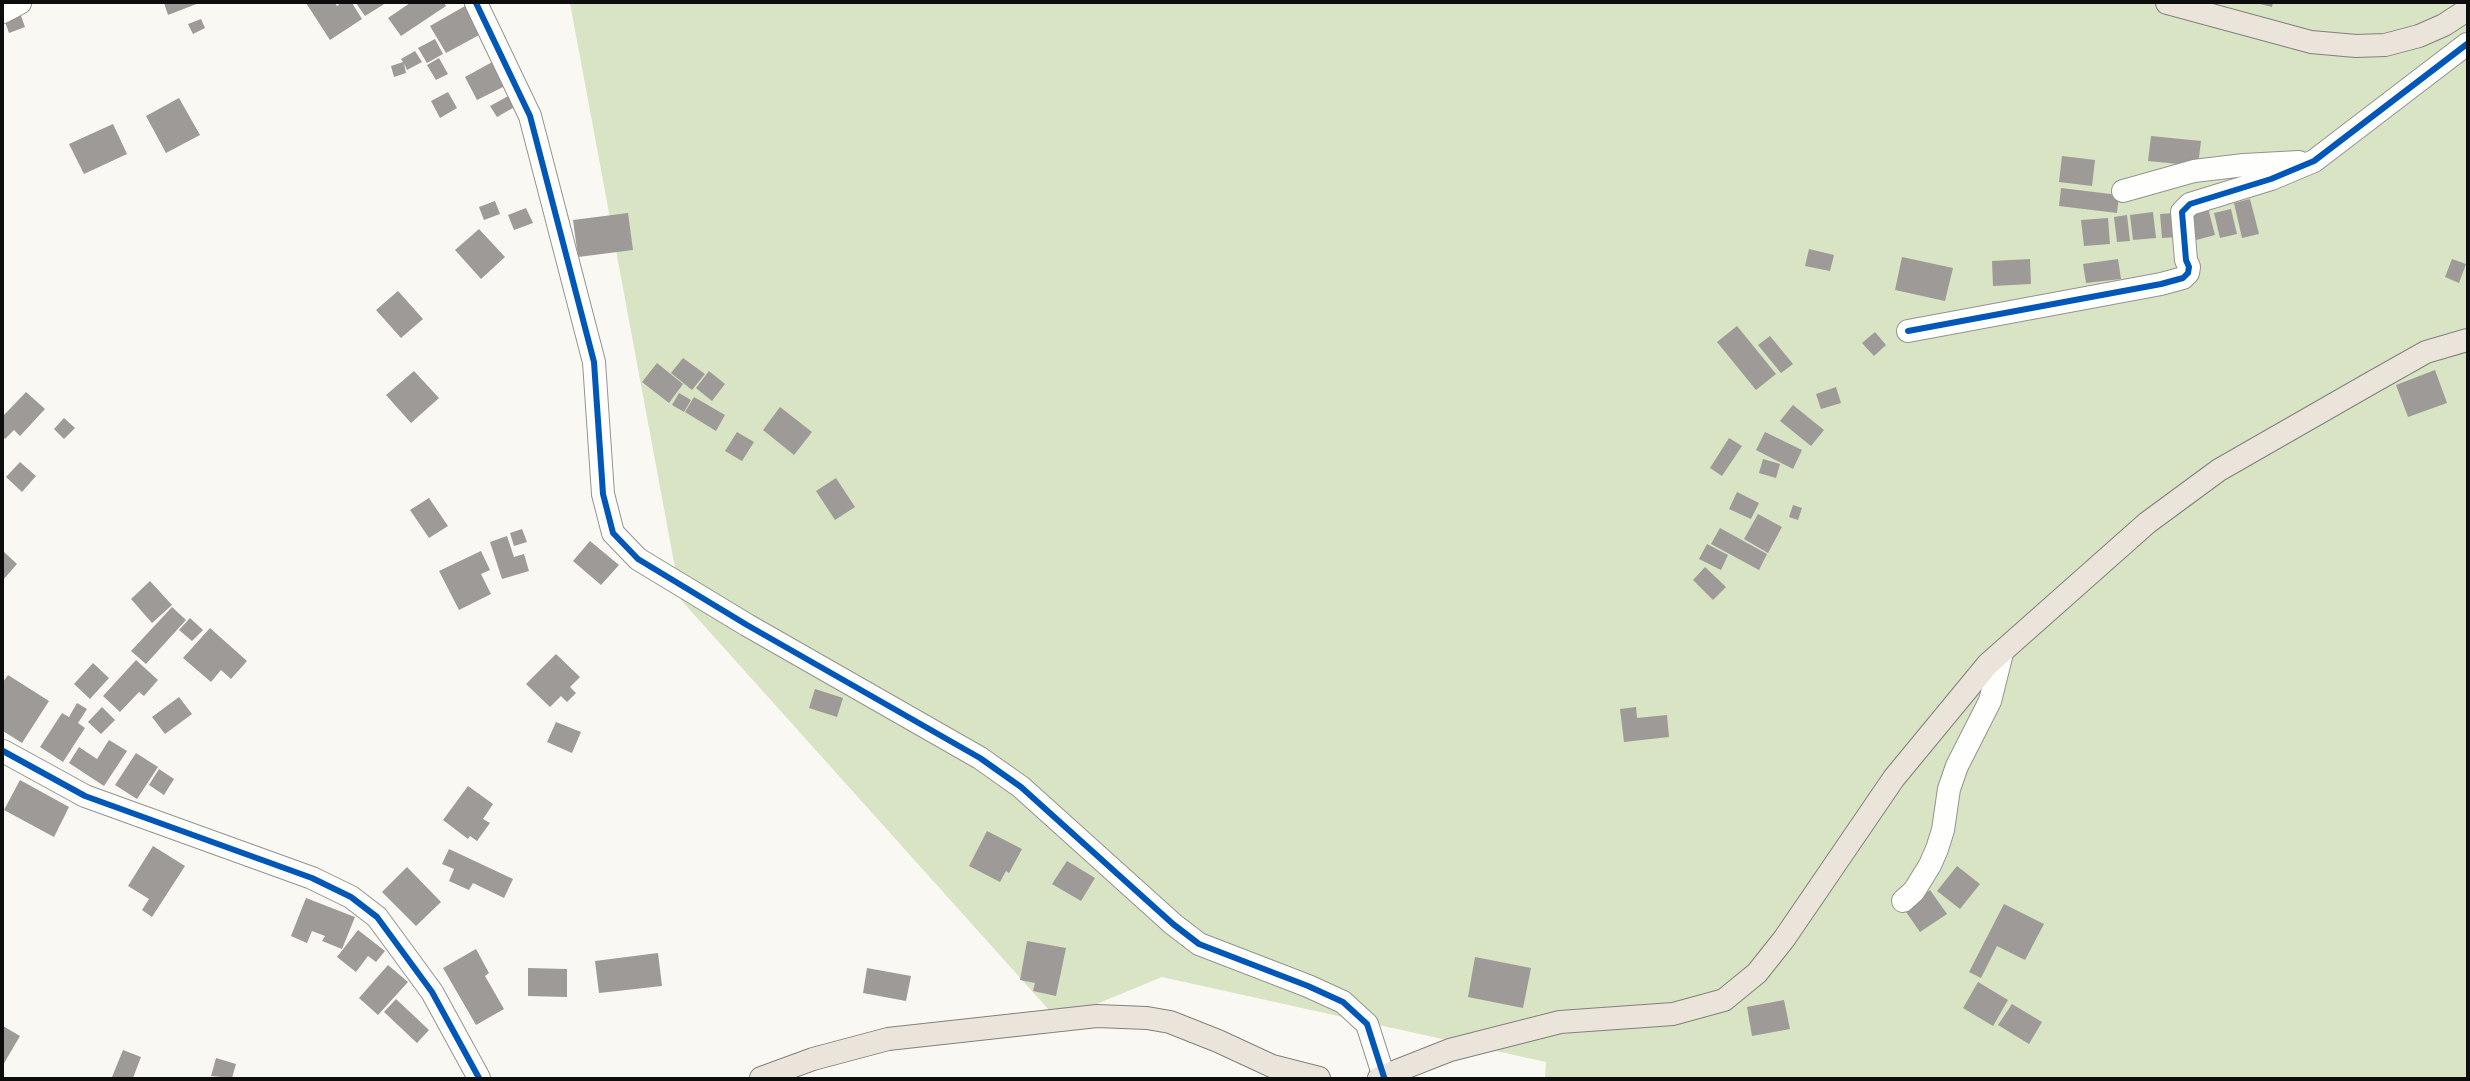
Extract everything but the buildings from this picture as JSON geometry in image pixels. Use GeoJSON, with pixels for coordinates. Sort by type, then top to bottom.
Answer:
{"type":"FeatureCollection","features":[{"type":"Feature","properties":{"kind":"main road"},"geometry":{"type":"LineString","coordinates":[[2167,3],[2311,42],[2356,46],[2385,45],[2419,36],[2444,25],[2467,10]]}},
{"type":"Feature","properties":{"kind":"main road"},"geometry":{"type":"LineString","coordinates":[[1381,1077],[1450,1050],[1560,1022],[1673,1014],[1724,1000],[1757,973],[1784,939],[1894,778],[1988,664],[2147,523],[2219,470],[2426,352],[2467,340]]}},
{"type":"Feature","properties":{"kind":"main road"},"geometry":{"type":"LineString","coordinates":[[761,1078],[813,1059],[888,1039],[1098,1016],[1147,1018],[1170,1022],[1218,1041],[1272,1066],[1319,1078]]}},
{"type":"Feature","properties":{"kind":"street"},"geometry":{"type":"LineString","coordinates":[[3,12],[20,3]]}},
{"type":"Feature","properties":{"kind":"street"},"geometry":{"type":"LineString","coordinates":[[476,3],[530,116],[594,362],[603,494],[613,533],[638,559],[747,625],[980,758],[1004,774],[1021,787],[1173,924],[1199,944],[1308,986],[1343,1002],[1367,1024],[1381,1077]]}},
{"type":"Feature","properties":{"kind":"street"},"geometry":{"type":"LineString","coordinates":[[1908,331],[2161,284],[2183,278],[2188,273],[2189,267],[2186,260],[2182,212],[2190,204],[2271,179],[2314,162],[2467,44]]}},
{"type":"Feature","properties":{"kind":"street"},"geometry":{"type":"LineString","coordinates":[[2123,191],[2194,171],[2244,165],[2314,162]]}},
{"type":"Feature","properties":{"kind":"street"},"geometry":{"type":"LineString","coordinates":[[1904,901],[1914,891],[1930,866],[1937,849],[1943,830],[1949,789],[1956,766],[1990,701],[2002,653]]}},
{"type":"Feature","properties":{"kind":"street"},"geometry":{"type":"LineString","coordinates":[[3,751],[85,796],[312,878],[351,897],[377,917],[432,992],[479,1078]]}},
{"type":"Feature","properties":{"kind":"green space"},"geometry":{"type":"Polygon","coordinates":[[[570,3],[2467,3],[2467,1078],[1545,1078],[1546,1062],[1162,977],[1058,1020],[681,600],[570,3]]]}},
{"type":"Feature","properties":{"kind":"cycle path"},"geometry":{"type":"LineString","coordinates":[[476,3],[530,116],[594,362],[603,494],[613,533],[638,559],[747,625],[980,758],[1021,787],[1173,924],[1199,944],[1308,986],[1343,1002],[1367,1024],[1384,1077]]}},
{"type":"Feature","properties":{"kind":"cycle path"},"geometry":{"type":"LineString","coordinates":[[1908,331],[2161,284],[2183,278],[2188,273],[2189,267],[2186,260],[2182,212],[2190,204],[2271,179],[2314,161],[2467,44]]}},
{"type":"Feature","properties":{"kind":"cycle path"},"geometry":{"type":"LineString","coordinates":[[3,751],[85,796],[312,878],[351,897],[377,917],[432,992],[479,1078]]}}]}
